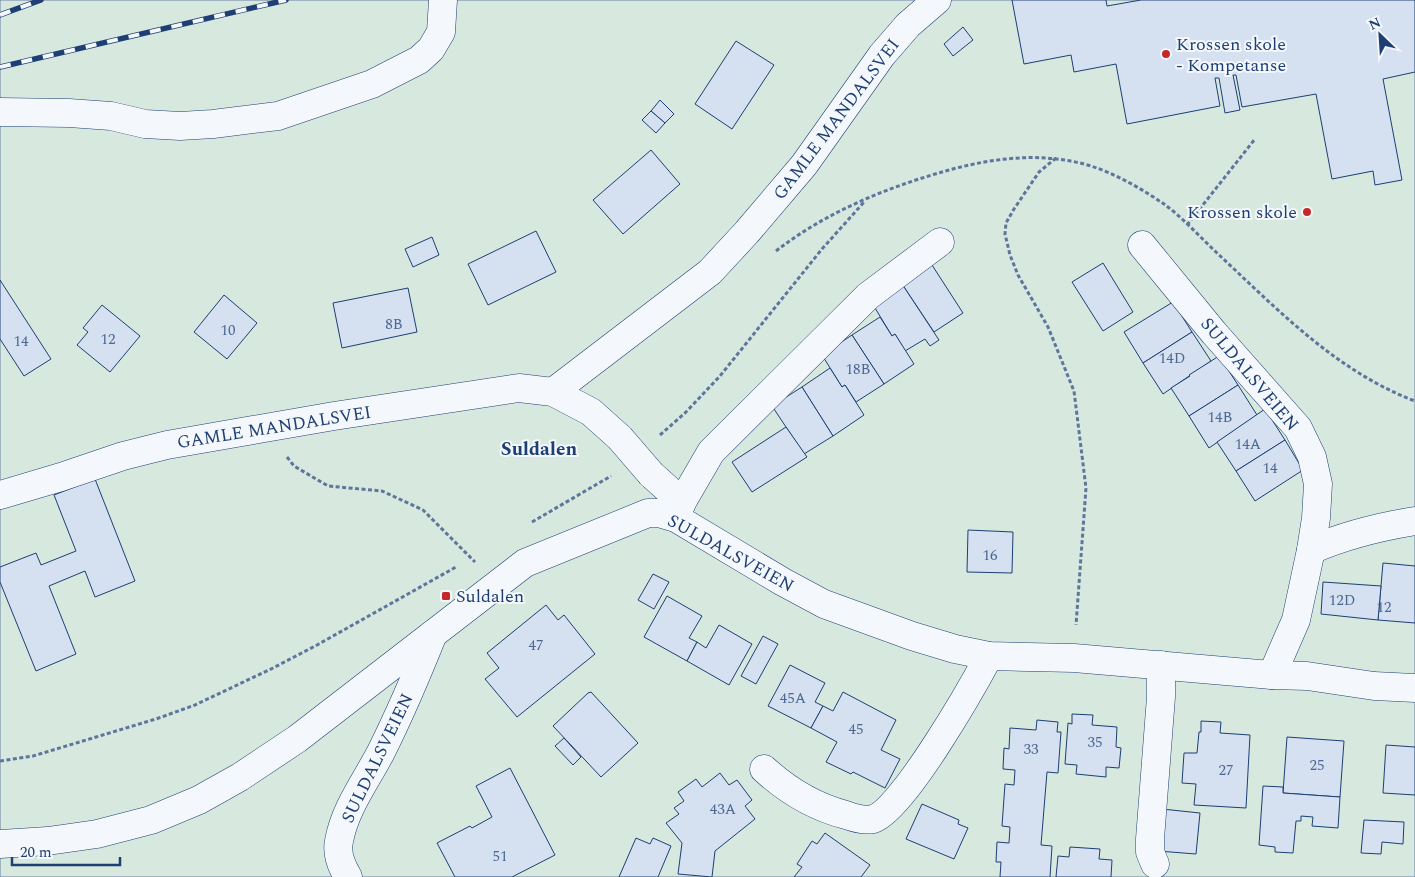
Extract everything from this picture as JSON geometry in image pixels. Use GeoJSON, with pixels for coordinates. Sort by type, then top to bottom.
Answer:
{"type":"FeatureCollection","features":[{"type":"Feature","properties":{"kind":"street"},"geometry":{"type":"LineString","coordinates":[[0,112],[111,116],[145,124],[180,126],[278,116],[372,84],[419,60],[431,49],[441,32],[443,0]]}},
{"type":"Feature","properties":{"kind":"street","name":"GAMLE MANDALSVEI"},"geometry":{"type":"LineString","coordinates":[[553,392],[710,272],[804,165],[882,55],[908,24],[936,0]]}},
{"type":"Feature","properties":{"kind":"street","name":"SULDALSVEIEN"},"geometry":{"type":"LineString","coordinates":[[679,510],[711,452],[868,296],[940,242]]}},
{"type":"Feature","properties":{"kind":"street","name":"SULDALSVEIEN"},"geometry":{"type":"LineString","coordinates":[[1142,244],[1214,333],[1298,428],[1312,457],[1318,484],[1316,518],[1311,550],[1296,620],[1272,675]]}},
{"type":"Feature","properties":{"kind":"street","name":"GAMLE MANDALSVEI"},"geometry":{"type":"LineString","coordinates":[[0,494],[61,477],[123,456],[167,445],[519,388],[553,392],[591,412],[620,438],[679,510]]}},
{"type":"Feature","properties":{"kind":"street","name":"SULDALSVEIEN"},"geometry":{"type":"LineString","coordinates":[[348,877],[341,865],[338,843],[347,812],[380,754],[407,698],[434,632],[525,563],[641,514],[679,510],[783,582],[824,604],[912,636],[955,649],[989,656],[1074,658],[1272,675],[1307,676],[1374,686],[1415,688]]}},
{"type":"Feature","properties":{"kind":"street"},"geometry":{"type":"LineString","coordinates":[[1311,550],[1336,539],[1415,521]]}},
{"type":"Feature","properties":{"kind":"street"},"geometry":{"type":"LineString","coordinates":[[0,844],[48,842],[97,834],[151,820],[199,800],[240,777],[296,739],[434,632]]}},
{"type":"Feature","properties":{"kind":"street"},"geometry":{"type":"LineString","coordinates":[[764,769],[780,784],[828,811],[858,819],[872,819],[886,811],[907,787],[967,697],[989,656]]}},
{"type":"Feature","properties":{"kind":"street"},"geometry":{"type":"LineString","coordinates":[[1155,864],[1150,852],[1150,845],[1161,697],[1161,665]]}},
{"type":"Feature","properties":{"kind":"path"},"geometry":{"type":"LineString","coordinates":[[1187,225],[1255,139]]}},
{"type":"Feature","properties":{"kind":"path"},"geometry":{"type":"LineString","coordinates":[[1056,158],[1039,172],[1014,209],[1006,223],[1005,234],[1010,255],[1018,275],[1048,327],[1074,390],[1086,488],[1074,658]]}},
{"type":"Feature","properties":{"kind":"path"},"geometry":{"type":"LineString","coordinates":[[657,438],[685,413],[720,376],[822,249],[867,199]]}},
{"type":"Feature","properties":{"kind":"path"},"geometry":{"type":"LineString","coordinates":[[265,428],[294,466],[328,486],[382,491],[423,510],[496,584]]}},
{"type":"Feature","properties":{"kind":"path"},"geometry":{"type":"LineString","coordinates":[[531,523],[617,472]]}},
{"type":"Feature","properties":{"kind":"path"},"geometry":{"type":"LineString","coordinates":[[0,761],[43,753],[156,719],[195,704],[273,668],[317,645],[456,567]]}},
{"type":"Feature","properties":{"kind":"shaded area"},"geometry":{"type":"Polygon","coordinates":[[[0,0],[1415,0],[1415,877],[0,877],[0,0]]]}},
{"type":"Feature","properties":{"kind":"building"},"geometry":{"type":"Polygon","coordinates":[[[1012,0],[1106,0],[1107,6],[1141,0],[1415,0],[1415,72],[1383,79],[1402,180],[1375,185],[1373,171],[1332,179],[1316,94],[1242,107],[1236,75],[1233,75],[1240,110],[1225,113],[1219,78],[1215,78],[1220,106],[1127,124],[1116,64],[1074,72],[1071,55],[1024,64],[1012,0]]]}},
{"type":"Feature","properties":{"kind":"building"},"geometry":{"type":"Polygon","coordinates":[[[963,27],[973,40],[953,56],[944,44],[963,27]]]}},
{"type":"Feature","properties":{"kind":"building"},"geometry":{"type":"Polygon","coordinates":[[[736,41],[774,65],[732,129],[695,104],[736,41]]]}},
{"type":"Feature","properties":{"kind":"building"},"geometry":{"type":"Polygon","coordinates":[[[660,100],[674,114],[665,123],[651,111],[660,100]]]}},
{"type":"Feature","properties":{"kind":"building"},"geometry":{"type":"Polygon","coordinates":[[[651,111],[665,123],[656,133],[642,120],[651,111]]]}},
{"type":"Feature","properties":{"kind":"building"},"geometry":{"type":"Polygon","coordinates":[[[651,150],[680,184],[623,234],[593,200],[651,150]]]}},
{"type":"Feature","properties":{"kind":"building"},"geometry":{"type":"Polygon","coordinates":[[[536,231],[556,272],[488,305],[468,264],[536,231]]]}},
{"type":"Feature","properties":{"kind":"building"},"geometry":{"type":"Polygon","coordinates":[[[432,237],[439,255],[413,267],[405,249],[432,237]]]}},
{"type":"Feature","properties":{"kind":"building"},"geometry":{"type":"Polygon","coordinates":[[[1103,263],[1133,312],[1103,331],[1072,282],[1103,263]]]}},
{"type":"Feature","properties":{"kind":"building"},"geometry":{"type":"Polygon","coordinates":[[[932,265],[963,313],[934,332],[902,284],[932,265]]]}},
{"type":"Feature","properties":{"kind":"building"},"geometry":{"type":"Polygon","coordinates":[[[0,280],[51,359],[24,376],[0,339],[0,280]]]}},
{"type":"Feature","properties":{"kind":"building"},"geometry":{"type":"Polygon","coordinates":[[[902,284],[939,340],[930,346],[925,339],[905,351],[895,334],[892,336],[872,303],[902,284]]]}},
{"type":"Feature","properties":{"kind":"building"},"geometry":{"type":"Polygon","coordinates":[[[408,288],[417,332],[342,348],[333,303],[408,288]]]}},
{"type":"Feature","properties":{"kind":"building"},"geometry":{"type":"Polygon","coordinates":[[[224,295],[257,323],[227,359],[194,332],[224,295]]]}},
{"type":"Feature","properties":{"kind":"building"},"geometry":{"type":"Polygon","coordinates":[[[1173,302],[1192,332],[1143,363],[1124,332],[1173,302]]]}},
{"type":"Feature","properties":{"kind":"building"},"geometry":{"type":"Polygon","coordinates":[[[102,305],[140,336],[110,372],[77,345],[88,332],[83,328],[102,305]]]}},
{"type":"Feature","properties":{"kind":"building"},"geometry":{"type":"Polygon","coordinates":[[[880,317],[892,336],[895,334],[914,364],[884,384],[852,335],[880,317]]]}},
{"type":"Feature","properties":{"kind":"building"},"geometry":{"type":"Polygon","coordinates":[[[1192,332],[1211,361],[1163,394],[1143,363],[1192,332]]]}},
{"type":"Feature","properties":{"kind":"building"},"geometry":{"type":"Polygon","coordinates":[[[852,335],[884,384],[856,402],[845,385],[842,387],[822,355],[852,335]]]}},
{"type":"Feature","properties":{"kind":"building"},"geometry":{"type":"Polygon","coordinates":[[[1219,356],[1238,385],[1189,416],[1171,388],[1219,356]]]}},
{"type":"Feature","properties":{"kind":"building"},"geometry":{"type":"Polygon","coordinates":[[[830,368],[842,387],[845,385],[864,415],[833,436],[802,387],[830,368]]]}},
{"type":"Feature","properties":{"kind":"building"},"geometry":{"type":"Polygon","coordinates":[[[1238,385],[1257,415],[1209,448],[1189,416],[1238,385]]]}},
{"type":"Feature","properties":{"kind":"building"},"geometry":{"type":"Polygon","coordinates":[[[802,387],[833,436],[804,454],[772,406],[802,387]]]}},
{"type":"Feature","properties":{"kind":"building"},"geometry":{"type":"Polygon","coordinates":[[[1265,409],[1285,440],[1236,471],[1217,442],[1265,409]]]}},
{"type":"Feature","properties":{"kind":"building"},"geometry":{"type":"Polygon","coordinates":[[[786,427],[807,457],[752,492],[732,462],[786,427]]]}},
{"type":"Feature","properties":{"kind":"building"},"geometry":{"type":"Polygon","coordinates":[[[1285,440],[1303,470],[1255,501],[1236,471],[1285,440]]]}},
{"type":"Feature","properties":{"kind":"building"},"geometry":{"type":"Polygon","coordinates":[[[95,479],[135,581],[95,597],[85,571],[49,586],[76,654],[36,671],[0,582],[0,567],[36,553],[41,565],[76,551],[54,495],[95,479]]]}},
{"type":"Feature","properties":{"kind":"building"},"geometry":{"type":"Polygon","coordinates":[[[968,530],[1013,532],[1012,573],[967,572],[968,530]]]}},
{"type":"Feature","properties":{"kind":"building"},"geometry":{"type":"Polygon","coordinates":[[[1383,563],[1415,566],[1415,623],[1378,620],[1383,563]]]}},
{"type":"Feature","properties":{"kind":"building"},"geometry":{"type":"Polygon","coordinates":[[[653,574],[669,582],[654,609],[638,600],[653,574]]]}},
{"type":"Feature","properties":{"kind":"building"},"geometry":{"type":"Polygon","coordinates":[[[1323,582],[1381,586],[1378,620],[1321,614],[1323,582]]]}},
{"type":"Feature","properties":{"kind":"building"},"geometry":{"type":"Polygon","coordinates":[[[667,596],[702,616],[689,638],[697,642],[687,661],[644,637],[667,596]]]}},
{"type":"Feature","properties":{"kind":"building"},"geometry":{"type":"Polygon","coordinates":[[[546,605],[558,620],[564,615],[595,654],[517,717],[485,679],[499,668],[487,653],[546,605]]]}},
{"type":"Feature","properties":{"kind":"building"},"geometry":{"type":"Polygon","coordinates":[[[719,625],[752,644],[729,685],[687,661],[697,642],[706,648],[719,625]]]}},
{"type":"Feature","properties":{"kind":"building"},"geometry":{"type":"Polygon","coordinates":[[[763,636],[778,644],[756,684],[741,676],[763,636]]]}},
{"type":"Feature","properties":{"kind":"building"},"geometry":{"type":"Polygon","coordinates":[[[790,665],[825,683],[815,702],[823,706],[811,728],[768,706],[790,665]]]}},
{"type":"Feature","properties":{"kind":"building"},"geometry":{"type":"Polygon","coordinates":[[[591,692],[638,743],[601,777],[553,726],[591,692]]]}},
{"type":"Feature","properties":{"kind":"building"},"geometry":{"type":"Polygon","coordinates":[[[843,692],[896,720],[881,750],[900,759],[885,788],[853,772],[851,774],[826,762],[837,742],[811,728],[823,706],[833,711],[843,692]]]}},
{"type":"Feature","properties":{"kind":"building"},"geometry":{"type":"Polygon","coordinates":[[[1072,714],[1093,715],[1092,725],[1117,727],[1116,747],[1121,748],[1119,768],[1106,767],[1106,777],[1076,774],[1077,765],[1065,764],[1068,723],[1072,724],[1072,714]]]}},
{"type":"Feature","properties":{"kind":"building"},"geometry":{"type":"Polygon","coordinates":[[[1037,720],[1058,722],[1057,732],[1061,732],[1058,773],[1047,772],[1041,845],[1052,846],[1050,877],[1000,877],[1001,862],[996,862],[997,842],[1009,843],[1010,827],[1002,826],[1005,784],[1014,785],[1015,770],[1003,769],[1004,748],[1009,749],[1010,728],[1036,730],[1037,720]]]}},
{"type":"Feature","properties":{"kind":"building"},"geometry":{"type":"Polygon","coordinates":[[[1201,721],[1221,722],[1220,733],[1250,735],[1246,808],[1194,805],[1196,784],[1182,783],[1184,753],[1197,753],[1201,721]]]}},
{"type":"Feature","properties":{"kind":"building"},"geometry":{"type":"Polygon","coordinates":[[[1287,737],[1344,741],[1340,797],[1283,793],[1287,737]]]}},
{"type":"Feature","properties":{"kind":"building"},"geometry":{"type":"Polygon","coordinates":[[[564,738],[581,757],[573,765],[555,746],[564,738]]]}},
{"type":"Feature","properties":{"kind":"building"},"geometry":{"type":"Polygon","coordinates":[[[1386,745],[1415,747],[1415,795],[1383,793],[1386,745]]]}},
{"type":"Feature","properties":{"kind":"building"},"geometry":{"type":"Polygon","coordinates":[[[510,768],[555,855],[512,877],[455,877],[437,843],[492,817],[476,786],[510,768]]]}},
{"type":"Feature","properties":{"kind":"building"},"geometry":{"type":"Polygon","coordinates":[[[720,773],[729,785],[737,780],[752,800],[745,806],[755,819],[715,851],[712,877],[678,874],[682,843],[666,823],[679,814],[674,808],[684,801],[678,792],[696,779],[702,787],[720,773]]]}},
{"type":"Feature","properties":{"kind":"building"},"geometry":{"type":"Polygon","coordinates":[[[1263,786],[1283,787],[1283,793],[1340,797],[1338,828],[1312,826],[1313,817],[1301,816],[1301,821],[1296,821],[1293,853],[1275,852],[1275,847],[1259,845],[1263,786]]]}},
{"type":"Feature","properties":{"kind":"building"},"geometry":{"type":"Polygon","coordinates":[[[922,804],[959,820],[958,824],[968,828],[954,859],[906,839],[922,804]]]}},
{"type":"Feature","properties":{"kind":"building"},"geometry":{"type":"Polygon","coordinates":[[[1162,809],[1200,813],[1196,854],[1158,851],[1162,809]]]}},
{"type":"Feature","properties":{"kind":"building"},"geometry":{"type":"Polygon","coordinates":[[[1364,820],[1404,822],[1403,844],[1382,842],[1381,854],[1361,853],[1364,820]]]}},
{"type":"Feature","properties":{"kind":"building"},"geometry":{"type":"Polygon","coordinates":[[[825,833],[870,865],[861,877],[794,877],[802,867],[797,864],[812,841],[817,844],[825,833]]]}},
{"type":"Feature","properties":{"kind":"building"},"geometry":{"type":"Polygon","coordinates":[[[636,838],[650,844],[653,838],[671,846],[658,877],[619,877],[636,838]]]}},
{"type":"Feature","properties":{"kind":"building"},"geometry":{"type":"Polygon","coordinates":[[[1070,847],[1100,849],[1099,859],[1112,860],[1111,877],[1056,877],[1058,856],[1069,857],[1070,847]]]}},
{"type":"Feature","properties":{"kind":"railway"},"geometry":{"type":"LineString","coordinates":[[0,15],[41,0]]}},
{"type":"Feature","properties":{"kind":"railway"},"geometry":{"type":"LineString","coordinates":[[0,67],[286,0]]}},
{"type":"Feature","properties":{"kind":"place","name":"Krossen skole - Kompetanse"},"geometry":{"type":"Point","coordinates":[1166,54]}},
{"type":"Feature","properties":{"kind":"place","name":"Krossen skole"},"geometry":{"type":"Point","coordinates":[1307,212]}},
{"type":"Feature","properties":{"kind":"place","name":"Suldalen"},"geometry":{"type":"Point","coordinates":[446,596]}},
{"type":"Feature","properties":{"kind":"district","name":"Suldalen"},"geometry":{"type":"Point","coordinates":[539,448]}}]}
